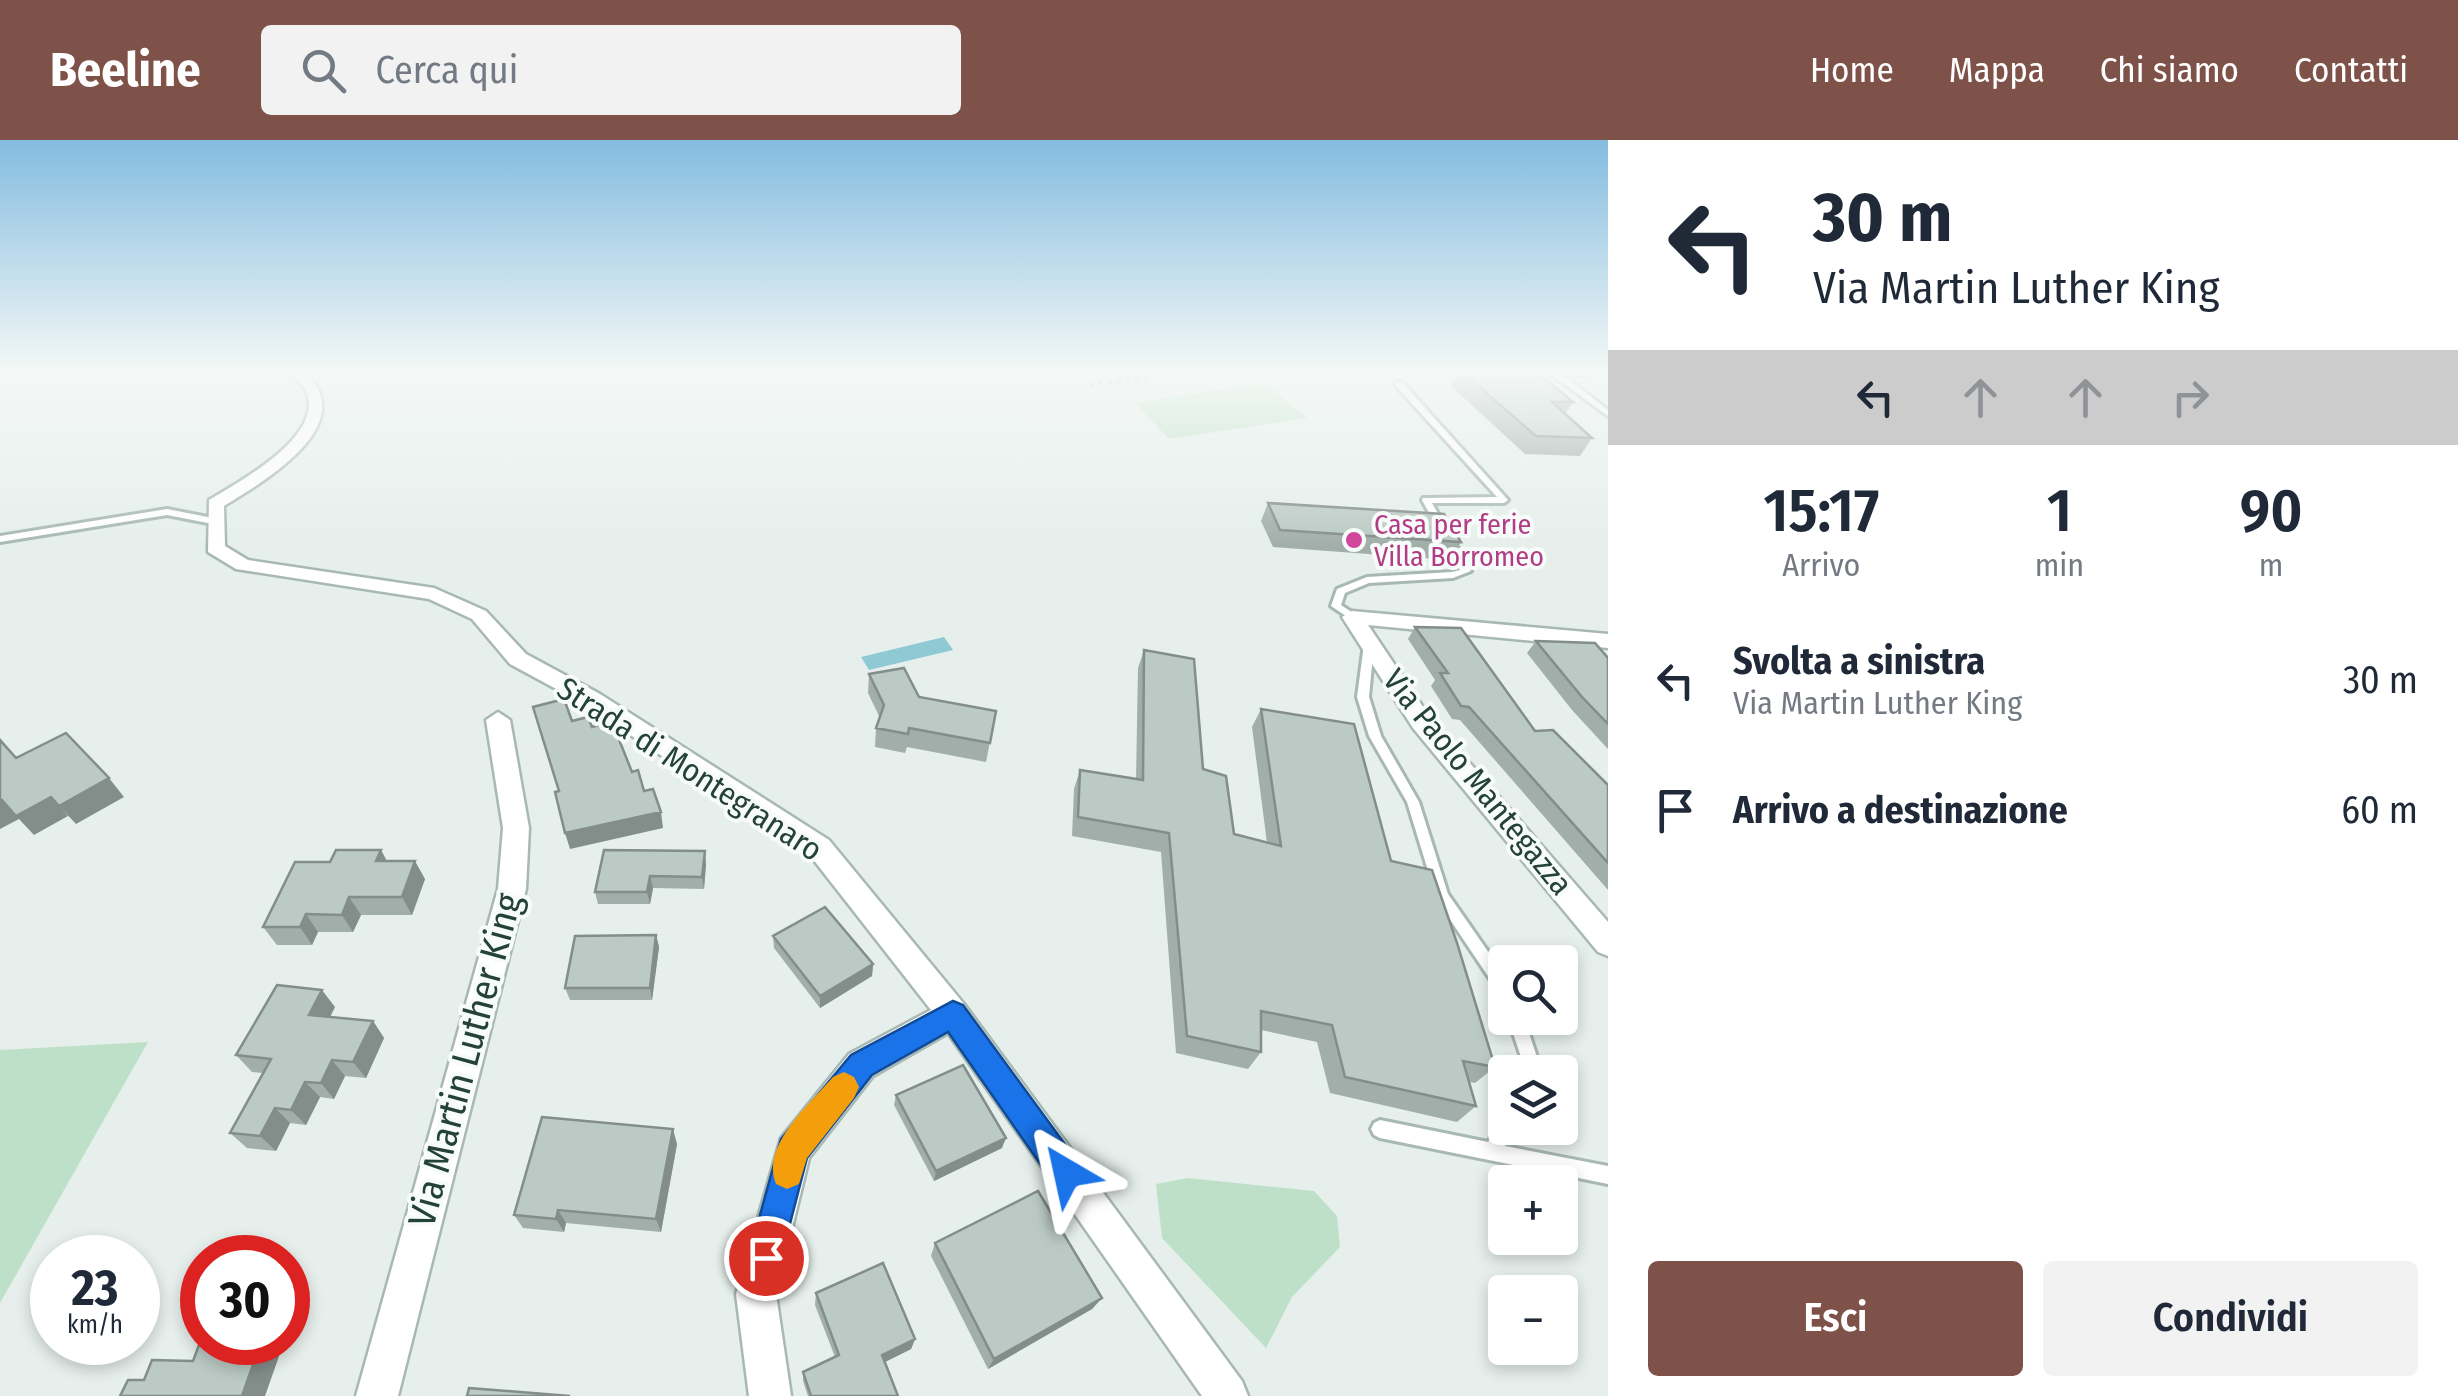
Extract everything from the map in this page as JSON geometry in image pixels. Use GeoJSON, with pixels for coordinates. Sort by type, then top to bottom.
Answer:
{"type":"FeatureCollection","features":[{"type":"Feature","properties":{"kind":"street"},"geometry":{"type":"LineString","coordinates":[[218,522],[215,504],[294,450],[311,429]]}},
{"type":"Feature","properties":{"kind":"street","name":"Strada di Montegranaro"},"geometry":{"type":"LineString","coordinates":[[218,522],[215,548],[243,565],[434,594],[479,615],[518,659],[592,699],[819,847],[953,1014],[1226,1396]]}},
{"type":"Feature","properties":{"kind":"street"},"geometry":{"type":"LineString","coordinates":[[1352,617],[1600,640],[1608,657]]}},
{"type":"Feature","properties":{"kind":"street","name":"Via Paolo Mantegazza"},"geometry":{"type":"LineString","coordinates":[[1352,617],[1422,722],[1608,942]]}},
{"type":"Feature","properties":{"kind":"street","name":"Via Martin Luther King"},"geometry":{"type":"LineString","coordinates":[[376,1396],[512,889],[516,828],[498,720]]}},
{"type":"Feature","properties":{"kind":"street"},"geometry":{"type":"LineString","coordinates":[[770,1396],[756,1294],[793,1150],[861,1065],[953,1014]]}},
{"type":"Feature","properties":{"kind":"lane"},"geometry":{"type":"LineString","coordinates":[[1352,617],[1336,606],[1341,591],[1366,580],[1453,575],[1466,570],[1426,500],[1504,500],[1440,429]]}},
{"type":"Feature","properties":{"kind":"lane"},"geometry":{"type":"LineString","coordinates":[[0,538],[167,512],[218,522]]}},
{"type":"Feature","properties":{"kind":"lane"},"geometry":{"type":"LineString","coordinates":[[1369,644],[1363,697],[1375,736],[1413,802],[1442,896],[1488,965]]}},
{"type":"Feature","properties":{"kind":"lane"},"geometry":{"type":"LineString","coordinates":[[1380,1130],[1608,1175]]}},
{"type":"Feature","properties":{"kind":"lane"},"geometry":{"type":"LineString","coordinates":[[1492,1152],[1496,1145]]}},
{"type":"Feature","properties":{"kind":"green space"},"geometry":{"type":"Polygon","coordinates":[[[1159,429],[1237,429],[1169,439],[1159,429]]]}},
{"type":"Feature","properties":{"kind":"green space"},"geometry":{"type":"Polygon","coordinates":[[[148,1042],[39,1235],[30,1235],[30,1250],[0,1303],[0,1050],[148,1042]]]}},
{"type":"Feature","properties":{"kind":"green space"},"geometry":{"type":"Polygon","coordinates":[[[1188,1178],[1314,1191],[1337,1216],[1340,1247],[1292,1297],[1266,1348],[1162,1238],[1156,1184],[1188,1178]]]}},
{"type":"Feature","properties":{"kind":"water"},"geometry":{"type":"Polygon","coordinates":[[[944,637],[953,650],[869,670],[861,657],[944,637]]]}},
{"type":"Feature","properties":{"kind":"building"},"geometry":{"type":"Polygon","coordinates":[[[1527,429],[1582,429],[1592,438],[1536,436],[1527,429]]]}},
{"type":"Feature","properties":{"kind":"building"},"geometry":{"type":"Polygon","coordinates":[[[1268,503],[1444,514],[1461,542],[1280,530],[1268,503]]]}},
{"type":"Feature","properties":{"kind":"building"},"geometry":{"type":"Polygon","coordinates":[[[1415,627],[1461,628],[1535,731],[1553,730],[1608,785],[1608,863],[1469,707],[1461,706],[1440,673],[1448,673],[1415,627]]]}},
{"type":"Feature","properties":{"kind":"building"},"geometry":{"type":"Polygon","coordinates":[[[1536,641],[1595,643],[1608,658],[1608,724],[1582,697],[1536,641]]]}},
{"type":"Feature","properties":{"kind":"building"},"geometry":{"type":"Polygon","coordinates":[[[1144,650],[1194,659],[1203,769],[1226,776],[1234,834],[1281,846],[1261,709],[1354,724],[1391,861],[1432,870],[1457,943],[1491,1055],[1488,1055],[1488,1066],[1463,1061],[1476,1106],[1345,1077],[1332,1025],[1261,1011],[1261,1052],[1187,1036],[1169,833],[1078,817],[1080,770],[1143,780],[1144,650]]]}},
{"type":"Feature","properties":{"kind":"building"},"geometry":{"type":"Polygon","coordinates":[[[904,668],[919,697],[996,711],[990,743],[909,728],[908,734],[876,728],[884,705],[869,674],[904,668]]]}},
{"type":"Feature","properties":{"kind":"building"},"geometry":{"type":"Polygon","coordinates":[[[564,699],[572,721],[588,717],[592,727],[612,722],[632,772],[638,770],[644,791],[653,789],[661,812],[565,833],[555,792],[559,791],[533,707],[564,699]]]}},
{"type":"Feature","properties":{"kind":"building"},"geometry":{"type":"Polygon","coordinates":[[[66,733],[109,778],[59,806],[51,797],[16,816],[0,801],[0,740],[16,758],[66,733]]]}},
{"type":"Feature","properties":{"kind":"building"},"geometry":{"type":"Polygon","coordinates":[[[336,850],[381,850],[376,861],[415,861],[402,897],[349,897],[342,915],[306,914],[300,927],[263,927],[295,862],[330,862],[336,850]]]}},
{"type":"Feature","properties":{"kind":"building"},"geometry":{"type":"Polygon","coordinates":[[[604,850],[705,851],[702,877],[650,876],[647,892],[595,892],[604,850]]]}},
{"type":"Feature","properties":{"kind":"building"},"geometry":{"type":"Polygon","coordinates":[[[825,907],[873,964],[820,996],[773,936],[825,907]]]}},
{"type":"Feature","properties":{"kind":"building"},"geometry":{"type":"Polygon","coordinates":[[[656,935],[650,988],[565,988],[575,936],[656,935]]]}},
{"type":"Feature","properties":{"kind":"building"},"geometry":{"type":"Polygon","coordinates":[[[277,985],[322,990],[309,1015],[373,1021],[353,1062],[332,1060],[321,1083],[305,1082],[291,1110],[275,1108],[260,1136],[230,1133],[271,1059],[236,1055],[277,985]]]}},
{"type":"Feature","properties":{"kind":"building"},"geometry":{"type":"Polygon","coordinates":[[[963,1065],[1006,1138],[936,1171],[896,1095],[963,1065]]]}},
{"type":"Feature","properties":{"kind":"building"},"geometry":{"type":"Polygon","coordinates":[[[542,1117],[673,1129],[656,1219],[558,1210],[556,1219],[514,1215],[542,1117]]]}},
{"type":"Feature","properties":{"kind":"building"},"geometry":{"type":"Polygon","coordinates":[[[1038,1191],[1102,1298],[994,1359],[935,1243],[1038,1191]]]}},
{"type":"Feature","properties":{"kind":"building"},"geometry":{"type":"Polygon","coordinates":[[[883,1263],[915,1339],[882,1355],[898,1396],[811,1396],[803,1372],[839,1355],[816,1293],[883,1263]]]}},
{"type":"Feature","properties":{"kind":"building"},"geometry":{"type":"Polygon","coordinates":[[[160,1360],[180,1361],[180,1365],[253,1365],[242,1396],[120,1396],[128,1380],[144,1380],[150,1365],[160,1365],[160,1360]]]}},
{"type":"Feature","properties":{"kind":"building"},"geometry":{"type":"Polygon","coordinates":[[[469,1388],[570,1396],[467,1396],[469,1388]]]}},
{"type":"Feature","properties":{"kind":"slow traffic"},"geometry":{"type":"LineString","coordinates":[[787,1173],[793,1150],[844,1087]]}},
{"type":"Feature","properties":{"kind":"place","name":"Casa per ferie Villa Borromeo"},"geometry":{"type":"Point","coordinates":[1354,540]}},
{"type":"Feature","properties":{"kind":"route"},"geometry":{"type":"LineString","coordinates":[[766,1258],[793,1150],[861,1065],[953,1014],[1067,1173]]}}]}
